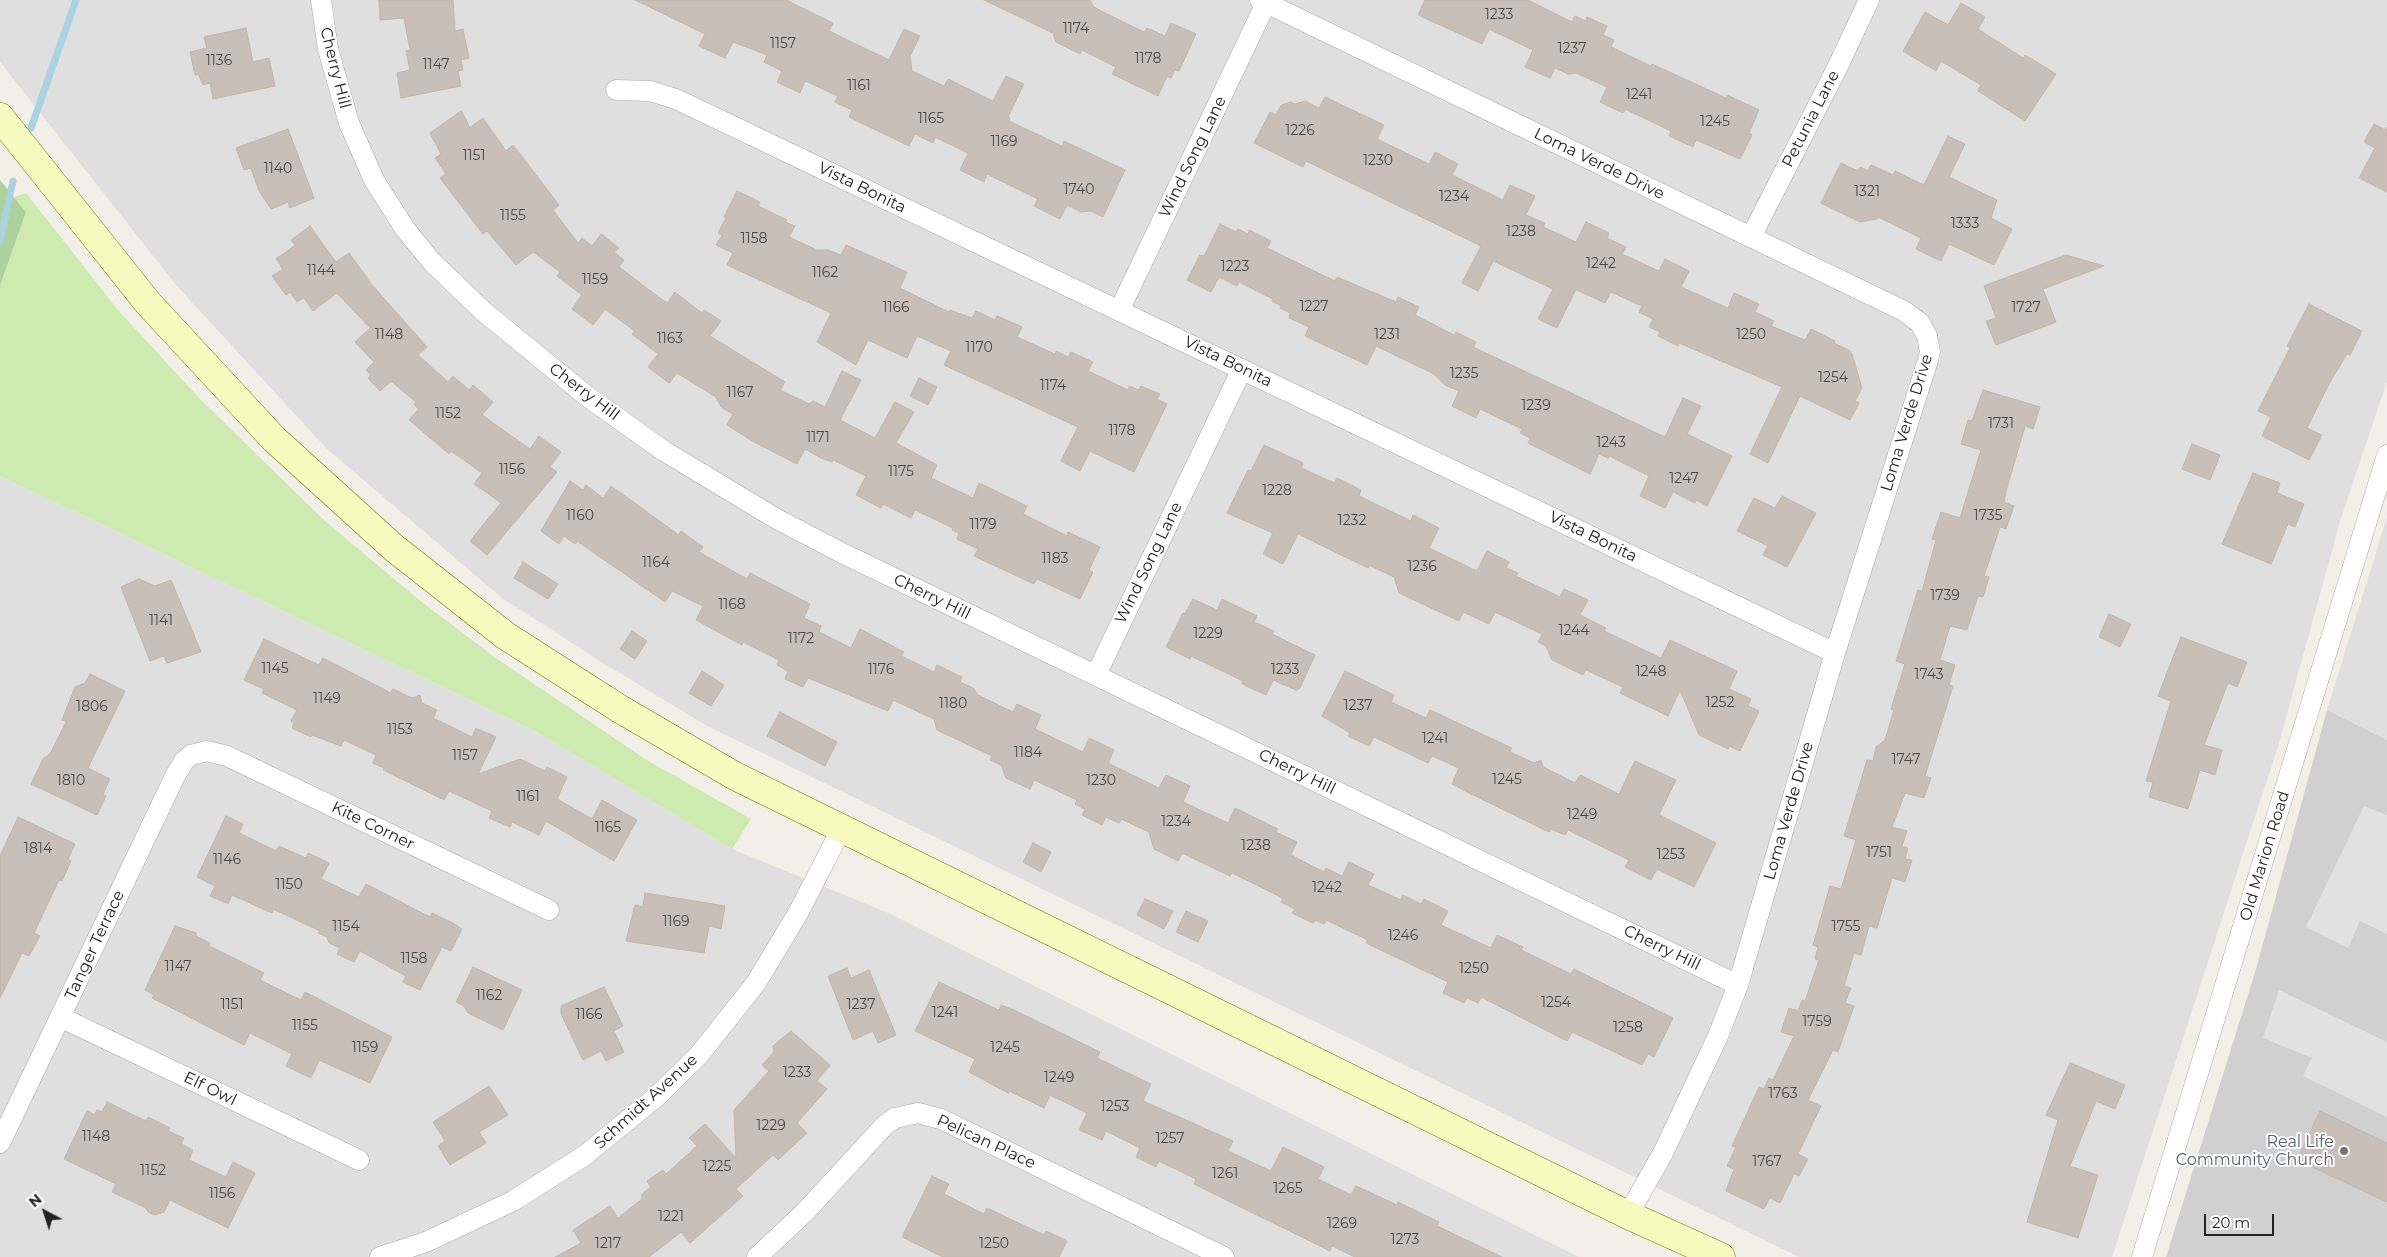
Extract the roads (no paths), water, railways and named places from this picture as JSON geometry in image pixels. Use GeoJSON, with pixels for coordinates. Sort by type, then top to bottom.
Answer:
{"type":"FeatureCollection","features":[{"type":"Feature","properties":{"kind":"main road"},"geometry":{"type":"LineString","coordinates":[[0,117],[148,303],[208,370],[274,439],[394,548],[506,636],[567,676],[735,776],[1628,1215],[1721,1257]]}},
{"type":"Feature","properties":{"kind":"street","name":"Cherry Hill"},"geometry":{"type":"LineString","coordinates":[[321,0],[328,49],[349,123],[374,180],[405,228],[432,262],[483,311],[588,397],[664,451],[729,492],[844,554],[1738,985]]}},
{"type":"Feature","properties":{"kind":"street","name":"Petunia Lane"},"geometry":{"type":"LineString","coordinates":[[1751,237],[1838,66],[1869,0]]}},
{"type":"Feature","properties":{"kind":"street","name":"Wind Song Lane"},"geometry":{"type":"LineString","coordinates":[[1119,311],[1263,2]]}},
{"type":"Feature","properties":{"kind":"street","name":"Loma Verde Drive"},"geometry":{"type":"LineString","coordinates":[[1263,2],[1910,314],[1920,323],[1929,343],[1928,360],[1835,652],[1738,985],[1718,1036],[1680,1118],[1628,1215]]}},
{"type":"Feature","properties":{"kind":"street","name":"Vista Bonita"},"geometry":{"type":"LineString","coordinates":[[616,90],[650,91],[676,99],[1835,652]]}},
{"type":"Feature","properties":{"kind":"street","name":"Wind Song Lane"},"geometry":{"type":"LineString","coordinates":[[1096,675],[1242,369]]}},
{"type":"Feature","properties":{"kind":"street","name":"Old Marion Road"},"geometry":{"type":"LineString","coordinates":[[2142,1257],[2387,455]]}},
{"type":"Feature","properties":{"kind":"street","name":"Kite Corner"},"geometry":{"type":"LineString","coordinates":[[196,753],[212,751],[227,756],[549,910]]}},
{"type":"Feature","properties":{"kind":"street","name":"Tanger Terrace"},"geometry":{"type":"LineString","coordinates":[[0,1143],[180,765],[196,753]]}},
{"type":"Feature","properties":{"kind":"street","name":"Schmidt Avenue"},"geometry":{"type":"LineString","coordinates":[[387,1256],[426,1242],[469,1223],[543,1183],[606,1139],[668,1086],[718,1033],[756,983],[797,915],[842,828]]}},
{"type":"Feature","properties":{"kind":"street","name":"Elf Owl"},"geometry":{"type":"LineString","coordinates":[[60,1017],[360,1160]]}},
{"type":"Feature","properties":{"kind":"street","name":"Pelican Place"},"geometry":{"type":"LineString","coordinates":[[757,1257],[811,1206],[881,1129],[895,1118],[918,1113],[941,1119],[1224,1257]]}},
{"type":"Feature","properties":{"kind":"waterway"},"geometry":{"type":"LineString","coordinates":[[31,128],[76,0]]}},
{"type":"Feature","properties":{"kind":"waterway"},"geometry":{"type":"LineString","coordinates":[[0,241],[13,181]]}},
{"type":"Feature","properties":{"kind":"place","name":"Real Life Community Church"},"geometry":{"type":"Point","coordinates":[2344,1151]}}]}
